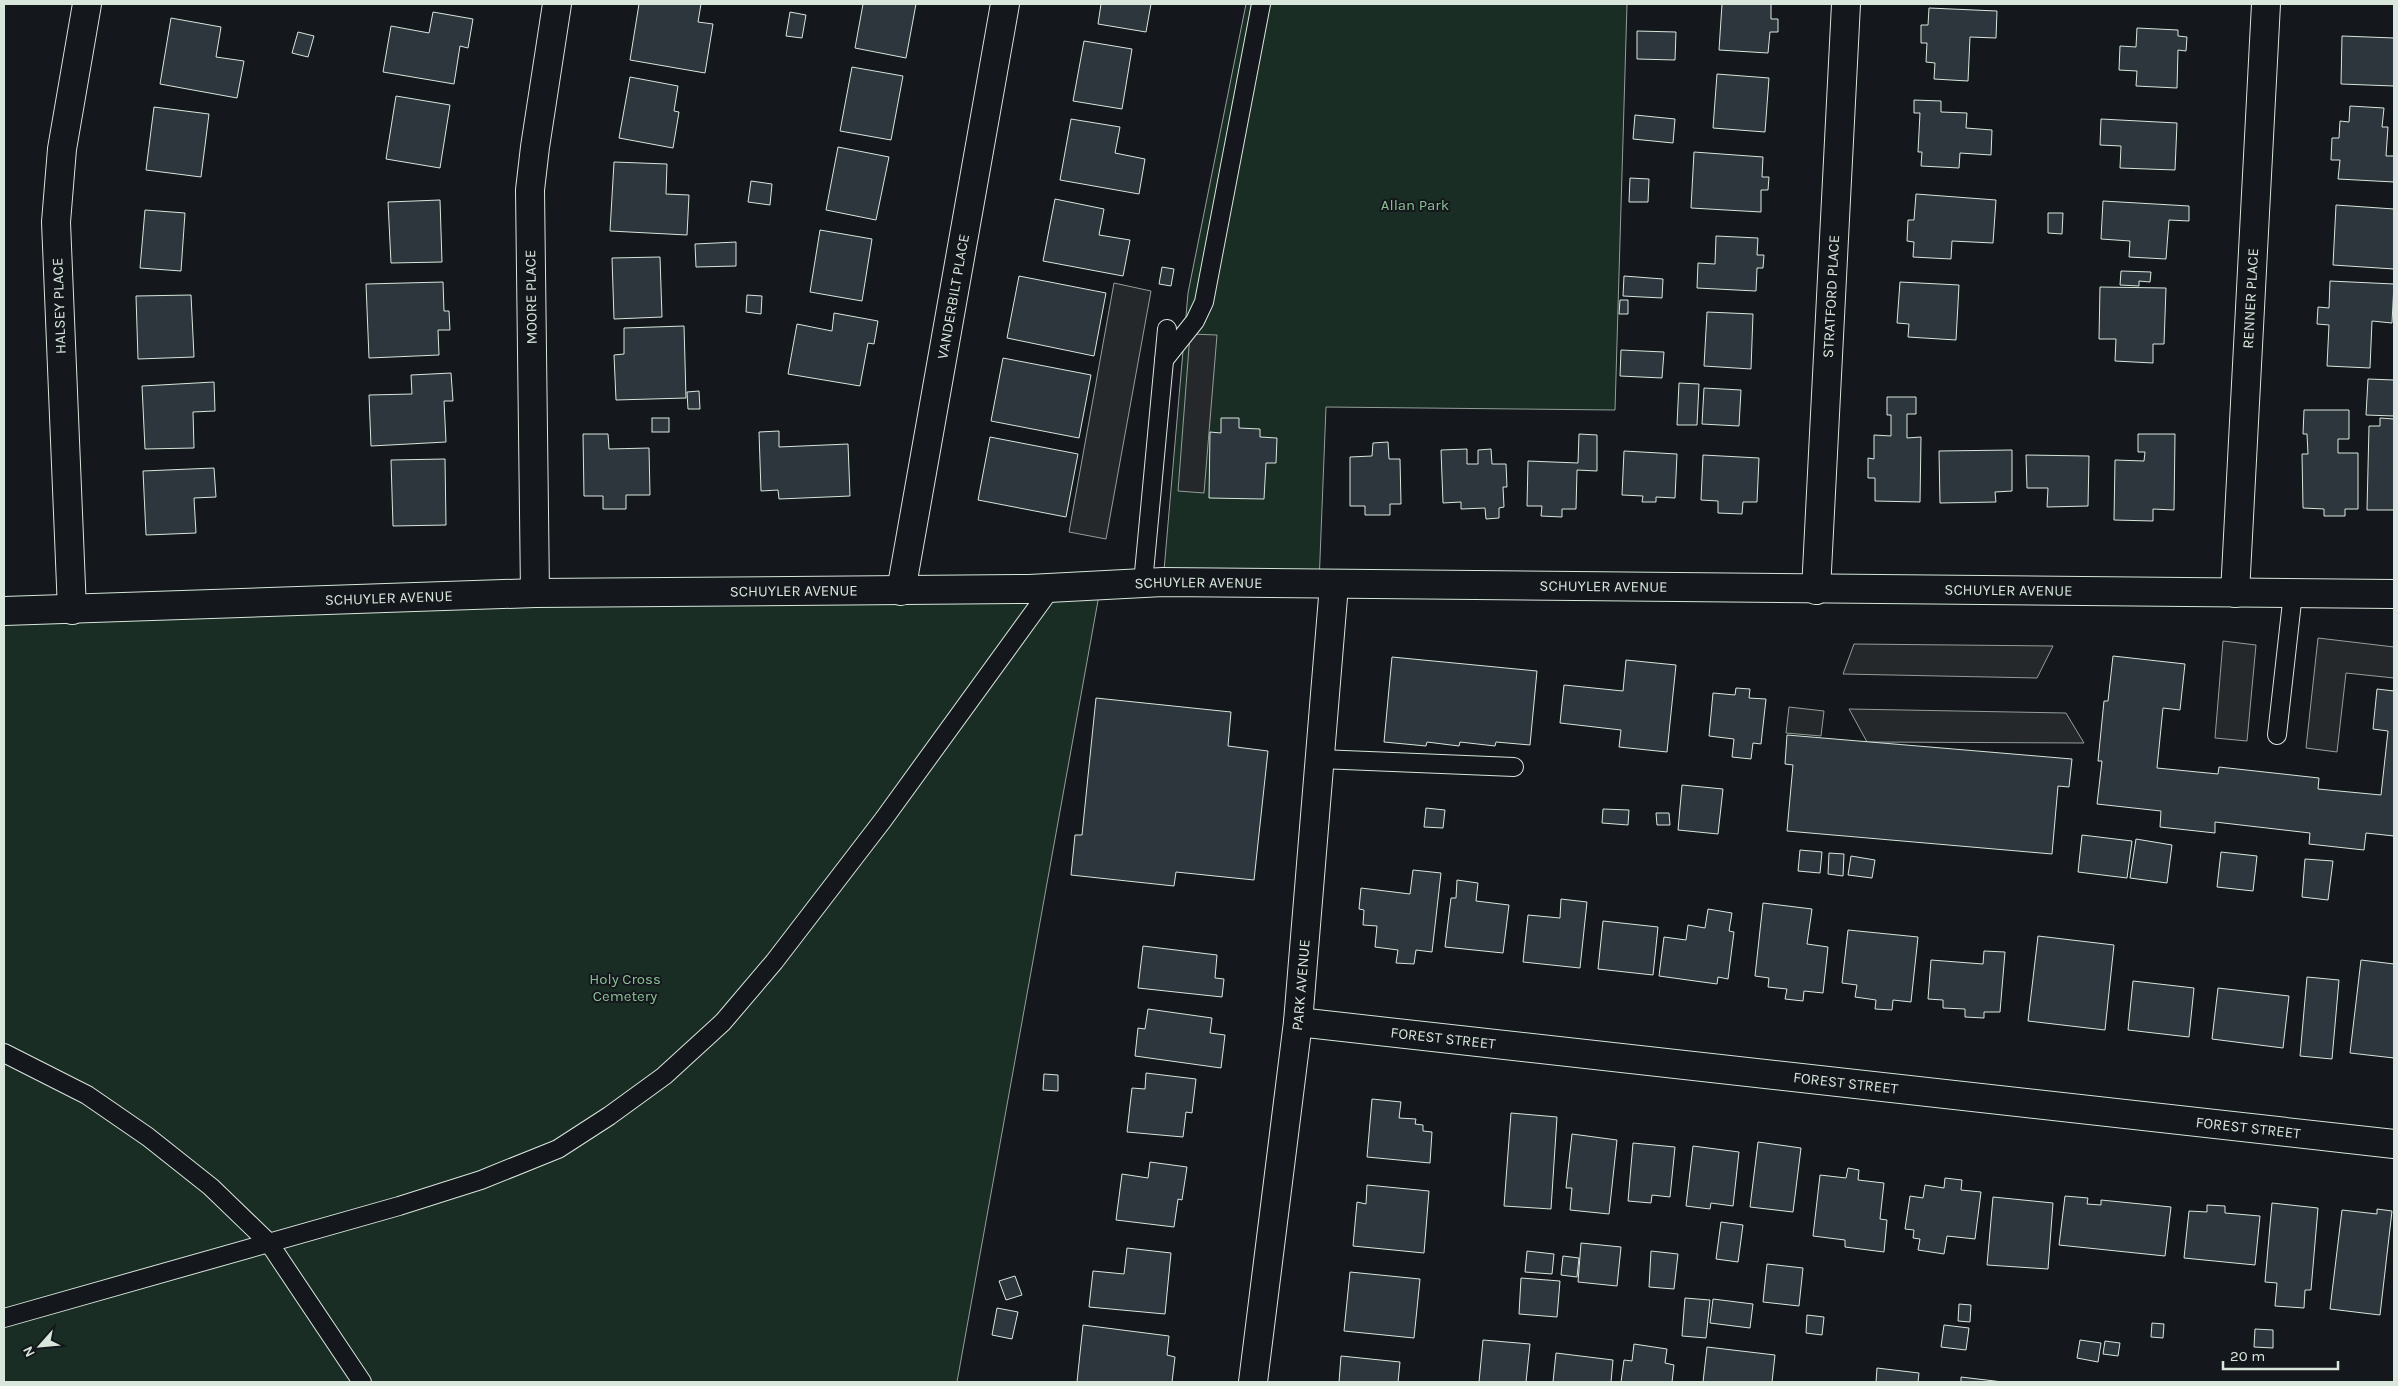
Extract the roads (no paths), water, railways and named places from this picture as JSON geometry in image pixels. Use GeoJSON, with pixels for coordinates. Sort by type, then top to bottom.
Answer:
{"type":"FeatureCollection","features":[{"type":"Feature","properties":{"kind":"street","name":"HALSEY PLACE"},"geometry":{"type":"LineString","coordinates":[[72,610],[56,222],[62,149],[87,4]]}},
{"type":"Feature","properties":{"kind":"street","name":"MOORE PLACE"},"geometry":{"type":"LineString","coordinates":[[535,593],[530,190],[534,147],[557,4]]}},
{"type":"Feature","properties":{"kind":"street","name":"VANDERBILT PLACE"},"geometry":{"type":"LineString","coordinates":[[901,590],[1005,4]]}},
{"type":"Feature","properties":{"kind":"street","name":"STRATFORD PLACE"},"geometry":{"type":"LineString","coordinates":[[1816,590],[1846,4]]}},
{"type":"Feature","properties":{"kind":"street","name":"RENNER PLACE"},"geometry":{"type":"LineString","coordinates":[[2235,592],[2266,4]]}},
{"type":"Feature","properties":{"kind":"street","name":"SCHUYLER AVENUE"},"geometry":{"type":"LineString","coordinates":[[4,611],[535,593],[901,590],[1143,583],[2394,594]]}},
{"type":"Feature","properties":{"kind":"street","name":"PARK AVENUE"},"geometry":{"type":"LineString","coordinates":[[1253,1382],[1298,1022],[1334,585]]}},
{"type":"Feature","properties":{"kind":"street","name":"FOREST STREET"},"geometry":{"type":"LineString","coordinates":[[1298,1022],[2394,1144]]}},
{"type":"Feature","properties":{"kind":"lane"},"geometry":{"type":"LineString","coordinates":[[1164,360],[1195,321],[1204,302],[1261,4]]}},
{"type":"Feature","properties":{"kind":"lane"},"geometry":{"type":"LineString","coordinates":[[1143,583],[1167,329]]}},
{"type":"Feature","properties":{"kind":"lane"},"geometry":{"type":"LineString","coordinates":[[4,1318],[269,1243],[481,1180],[558,1149],[609,1116],[664,1076],[723,1022],[774,962],[883,820],[1052,587]]}},
{"type":"Feature","properties":{"kind":"lane"},"geometry":{"type":"LineString","coordinates":[[2277,734],[2293,593]]}},
{"type":"Feature","properties":{"kind":"lane"},"geometry":{"type":"LineString","coordinates":[[1320,758],[1514,767]]}},
{"type":"Feature","properties":{"kind":"lane"},"geometry":{"type":"LineString","coordinates":[[4,1053],[87,1095],[140,1132],[211,1187],[269,1243],[362,1382]]}},
{"type":"Feature","properties":{"kind":"park label","name":"Allan Park"},"geometry":{"type":"Point","coordinates":[1415,205]}},
{"type":"Feature","properties":{"kind":"park label","name":"Holy Cross Cemetery"},"geometry":{"type":"Point","coordinates":[625,988]}}]}
